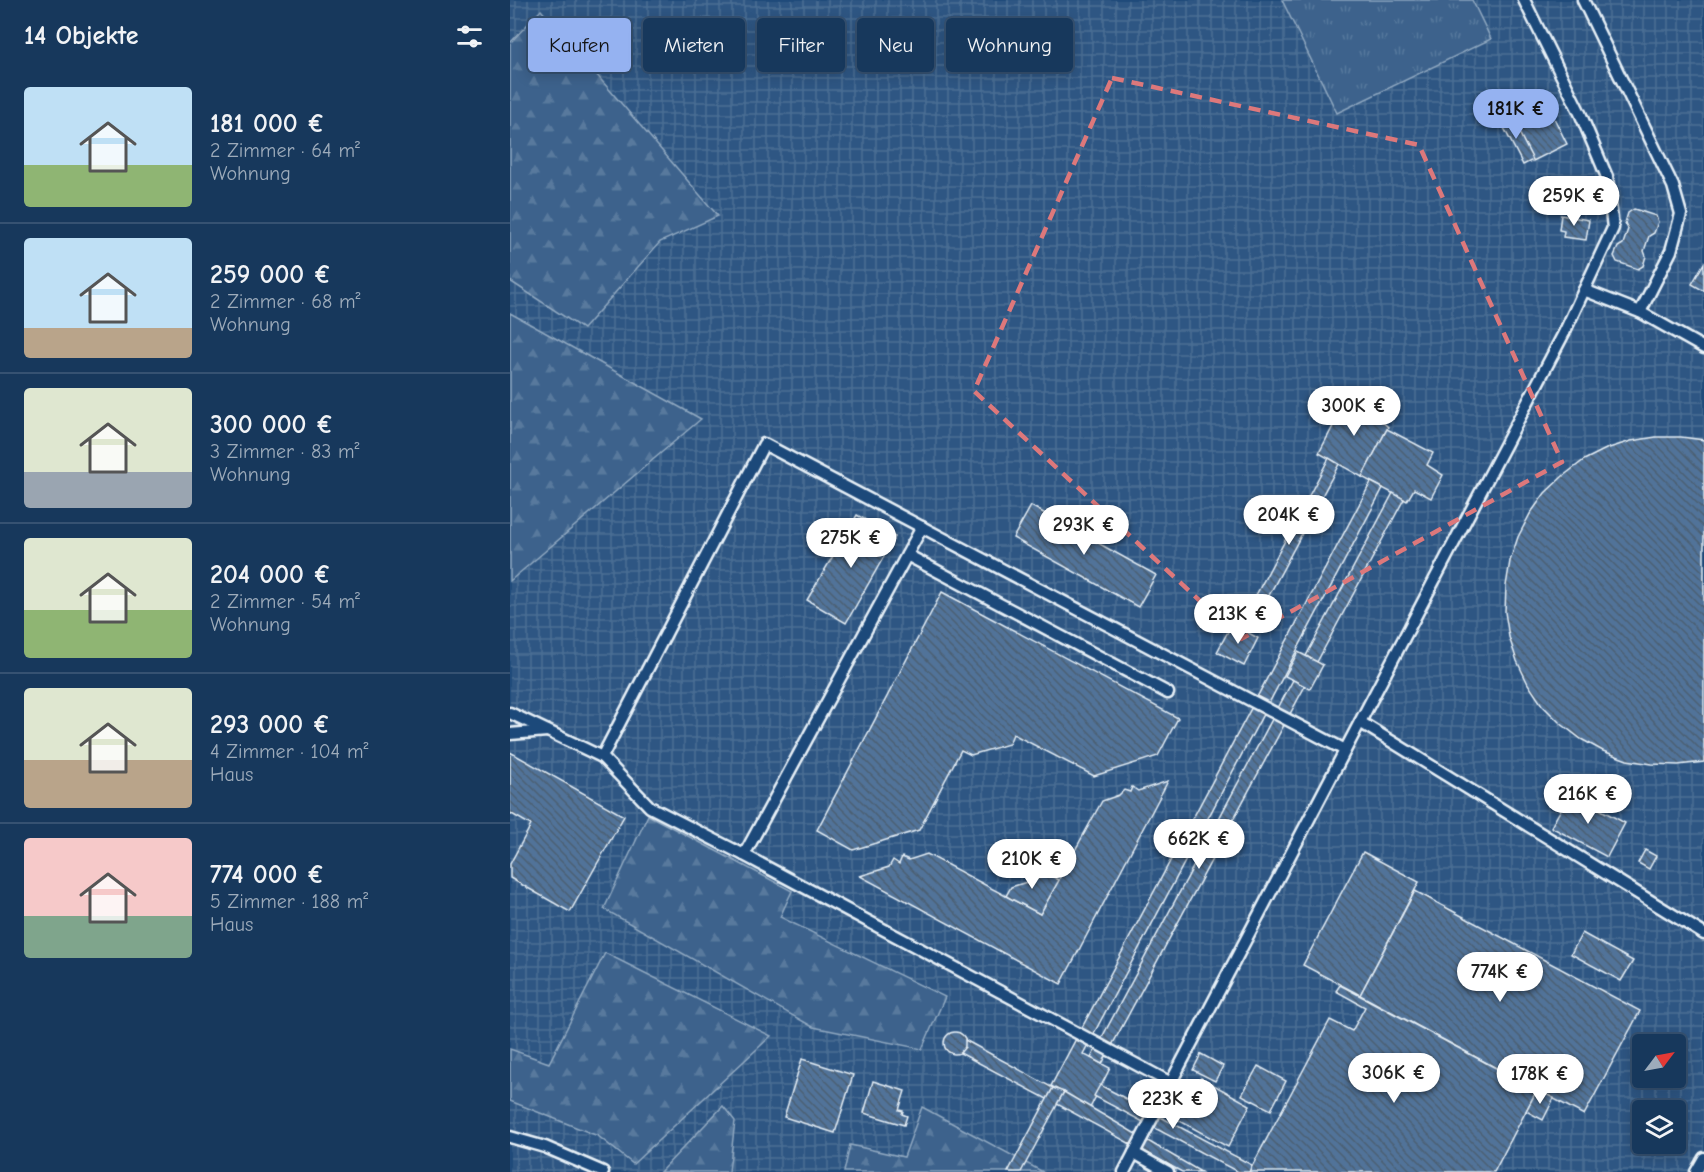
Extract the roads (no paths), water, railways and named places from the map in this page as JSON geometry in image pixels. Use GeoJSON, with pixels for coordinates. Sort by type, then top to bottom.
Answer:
{"type":"FeatureCollection","features":[{"type":"Feature","properties":{"kind":"lane"},"geometry":{"type":"LineString","coordinates":[[1124,1172],[1565,331],[1613,228],[1606,177],[1580,113],[1524,0]]}},
{"type":"Feature","properties":{"kind":"lane"},"geometry":{"type":"LineString","coordinates":[[1583,0],[1673,186],[1681,214],[1671,250],[1640,312]]}},
{"type":"Feature","properties":{"kind":"lane"},"geometry":{"type":"LineString","coordinates":[[1584,290],[1640,312],[1704,348]]}},
{"type":"Feature","properties":{"kind":"lane"},"geometry":{"type":"LineString","coordinates":[[602,757],[764,444],[1345,750]]}},
{"type":"Feature","properties":{"kind":"lane"},"geometry":{"type":"LineString","coordinates":[[744,855],[922,527]]}},
{"type":"Feature","properties":{"kind":"lane"},"geometry":{"type":"LineString","coordinates":[[907,555],[1168,693]]}},
{"type":"Feature","properties":{"kind":"lane"},"geometry":{"type":"LineString","coordinates":[[510,713],[602,757],[650,807],[1171,1083]]}},
{"type":"Feature","properties":{"kind":"lane"},"geometry":{"type":"LineString","coordinates":[[1360,722],[1704,934]]}},
{"type":"Feature","properties":{"kind":"lane"},"geometry":{"type":"LineString","coordinates":[[510,734],[548,731]]}},
{"type":"Feature","properties":{"kind":"lane"},"geometry":{"type":"LineString","coordinates":[[510,1137],[545,1147],[603,1172]]}},
{"type":"Feature","properties":{"kind":"lane"},"geometry":{"type":"LineString","coordinates":[[1134,1153],[1168,1172]]}},
{"type":"Feature","properties":{"kind":"lane"},"geometry":{"type":"LineString","coordinates":[[1696,1172],[1704,1158]]}}]}
